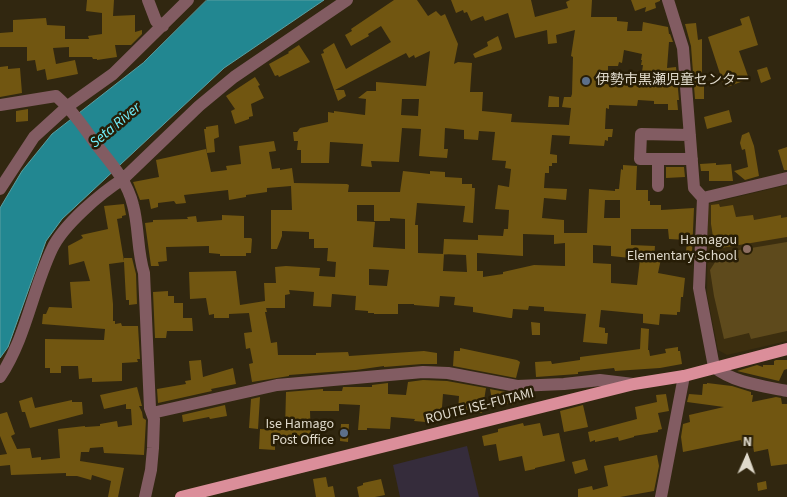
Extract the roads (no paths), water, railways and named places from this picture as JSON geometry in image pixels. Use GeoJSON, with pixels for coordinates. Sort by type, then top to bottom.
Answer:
{"type":"FeatureCollection","features":[{"type":"Feature","properties":{"kind":"main road","name":"ROUTE ISE-FUTAMI"},"geometry":{"type":"LineString","coordinates":[[181,497],[634,384],[684,376],[787,349]]}},
{"type":"Feature","properties":{"kind":"street"},"geometry":{"type":"LineString","coordinates":[[148,0],[156,21],[163,26]]}},
{"type":"Feature","properties":{"kind":"street"},"geometry":{"type":"LineString","coordinates":[[0,189],[34,136],[68,107],[113,74],[188,0]]}},
{"type":"Feature","properties":{"kind":"street"},"geometry":{"type":"LineString","coordinates":[[0,377],[18,345],[49,256],[61,233],[113,185],[123,179],[199,106],[234,77],[347,0]]}},
{"type":"Feature","properties":{"kind":"street"},"geometry":{"type":"LineString","coordinates":[[668,0],[683,48],[694,188],[703,198],[700,288],[714,367],[724,375],[787,392]]}},
{"type":"Feature","properties":{"kind":"street"},"geometry":{"type":"LineString","coordinates":[[0,105],[56,96],[68,107],[123,179],[131,196],[140,262],[144,273],[149,399],[154,419],[153,448],[145,497]]}},
{"type":"Feature","properties":{"kind":"street"},"geometry":{"type":"LineString","coordinates":[[690,135],[641,134],[640,158],[692,159]]}},
{"type":"Feature","properties":{"kind":"street"},"geometry":{"type":"LineString","coordinates":[[658,159],[658,186]]}},
{"type":"Feature","properties":{"kind":"street"},"geometry":{"type":"LineString","coordinates":[[703,198],[787,178]]}},
{"type":"Feature","properties":{"kind":"street"},"geometry":{"type":"LineString","coordinates":[[152,414],[277,385],[423,372],[448,373],[517,386],[600,380],[634,384]]}},
{"type":"Feature","properties":{"kind":"street"},"geometry":{"type":"LineString","coordinates":[[662,497],[672,457],[684,376]]}},
{"type":"Feature","properties":{"kind":"water","name":"Seta River"},"geometry":{"type":"Polygon","coordinates":[[[207,0],[324,0],[224,68],[62,219],[46,241],[8,347],[0,358],[0,208],[22,171],[52,134],[143,63],[207,0]]]}},
{"type":"Feature","properties":{"kind":"place","name":"伊勢市黒瀬児童センター"},"geometry":{"type":"Point","coordinates":[586,81]}},
{"type":"Feature","properties":{"kind":"place","name":"Hamagou Elementary School"},"geometry":{"type":"Point","coordinates":[747,249]}},
{"type":"Feature","properties":{"kind":"place","name":"Ise Hamago Post Office"},"geometry":{"type":"Point","coordinates":[344,433]}}]}
